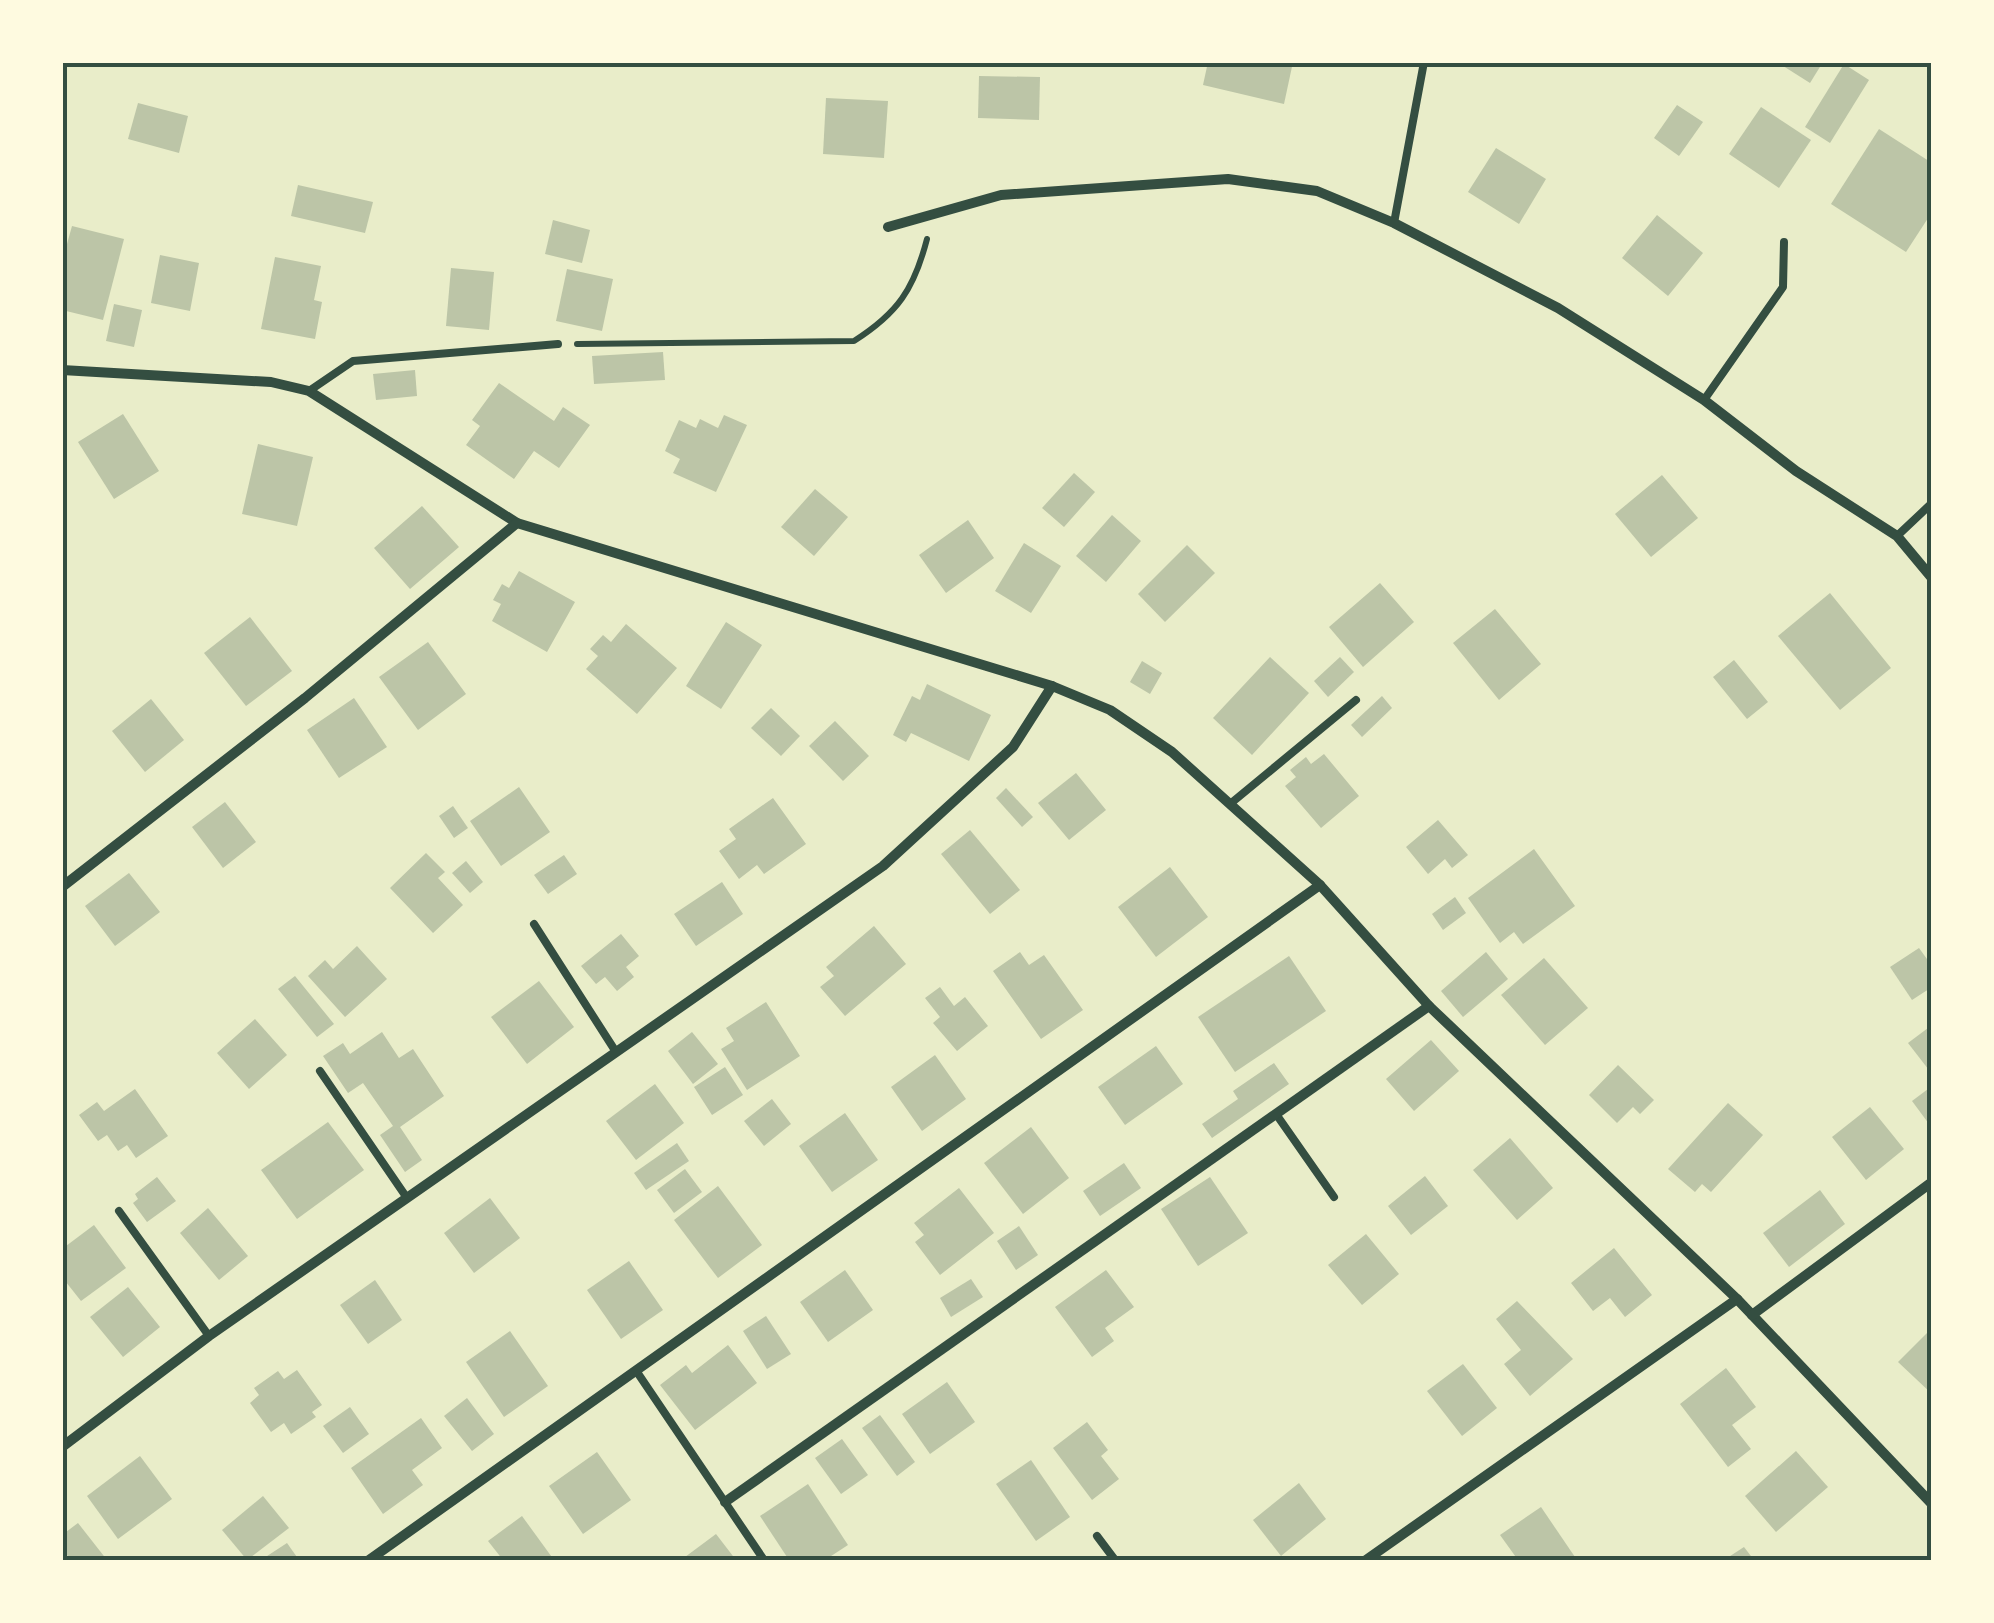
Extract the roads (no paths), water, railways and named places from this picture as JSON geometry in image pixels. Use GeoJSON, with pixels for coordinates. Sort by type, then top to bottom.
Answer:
{"type":"FeatureCollection","features":[{"type":"Feature","properties":{"kind":"street"},"geometry":{"type":"LineString","coordinates":[[888,227],[1001,195],[1228,179],[1318,191],[1394,223],[1558,308],[1704,400],[1796,471],[1897,536],[1932,578]]}},
{"type":"Feature","properties":{"kind":"street"},"geometry":{"type":"LineString","coordinates":[[62,370],[270,382],[308,391],[516,522],[1052,686],[1110,710],[1172,752],[1320,885],[1429,1006],[1737,1299],[1932,1504]]}},
{"type":"Feature","properties":{"kind":"street"},"geometry":{"type":"LineString","coordinates":[[62,887],[305,698],[516,522]]}},
{"type":"Feature","properties":{"kind":"street"},"geometry":{"type":"LineString","coordinates":[[62,1446],[209,1336],[883,866],[1013,747],[1052,686]]}},
{"type":"Feature","properties":{"kind":"street"},"geometry":{"type":"LineString","coordinates":[[369,1560],[1320,885]]}},
{"type":"Feature","properties":{"kind":"street"},"geometry":{"type":"LineString","coordinates":[[725,1502],[1429,1006]]}},
{"type":"Feature","properties":{"kind":"street"},"geometry":{"type":"LineString","coordinates":[[1752,1315],[1932,1182]]}},
{"type":"Feature","properties":{"kind":"street"},"geometry":{"type":"LineString","coordinates":[[1366,1560],[1737,1299]]}},
{"type":"Feature","properties":{"kind":"lane"},"geometry":{"type":"LineString","coordinates":[[1394,223],[1424,62]]}},
{"type":"Feature","properties":{"kind":"lane"},"geometry":{"type":"LineString","coordinates":[[1704,400],[1783,287],[1784,242]]}},
{"type":"Feature","properties":{"kind":"lane"},"geometry":{"type":"LineString","coordinates":[[308,391],[353,361],[558,344]]}},
{"type":"Feature","properties":{"kind":"lane"},"geometry":{"type":"LineString","coordinates":[[1897,536],[1932,503]]}},
{"type":"Feature","properties":{"kind":"lane"},"geometry":{"type":"LineString","coordinates":[[1230,804],[1356,700]]}},
{"type":"Feature","properties":{"kind":"lane"},"geometry":{"type":"LineString","coordinates":[[534,924],[616,1052]]}},
{"type":"Feature","properties":{"kind":"lane"},"geometry":{"type":"LineString","coordinates":[[320,1071],[407,1198]]}},
{"type":"Feature","properties":{"kind":"lane"},"geometry":{"type":"LineString","coordinates":[[1276,1114],[1334,1197]]}},
{"type":"Feature","properties":{"kind":"lane"},"geometry":{"type":"LineString","coordinates":[[119,1211],[209,1336]]}},
{"type":"Feature","properties":{"kind":"lane"},"geometry":{"type":"LineString","coordinates":[[637,1372],[764,1560]]}},
{"type":"Feature","properties":{"kind":"lane"},"geometry":{"type":"LineString","coordinates":[[1097,1536],[1115,1560]]}}]}
